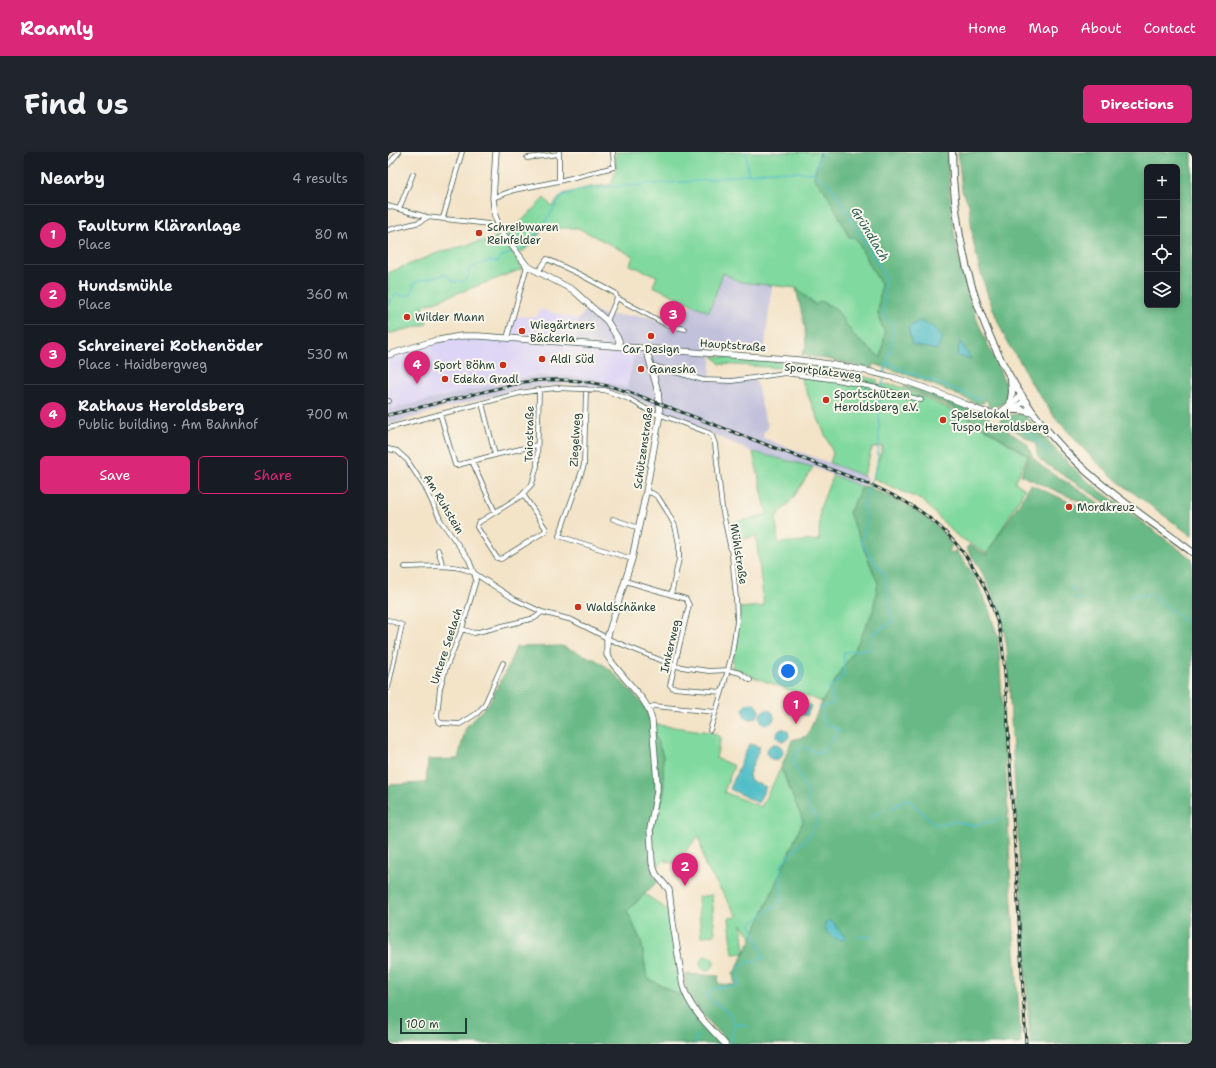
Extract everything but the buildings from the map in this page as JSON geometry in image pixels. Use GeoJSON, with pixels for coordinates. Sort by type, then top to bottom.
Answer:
{"type":"FeatureCollection","features":[{"type":"Feature","properties":{"kind":"main road"},"geometry":{"type":"LineString","coordinates":[[952,152],[955,202],[966,268],[977,304],[990,338],[1010,376],[1033,413],[1062,447],[1086,471],[1192,552]]}},
{"type":"Feature","properties":{"kind":"main road"},"geometry":{"type":"LineString","coordinates":[[1010,376],[1012,392],[1011,407],[1033,413]]}},
{"type":"Feature","properties":{"kind":"street"},"geometry":{"type":"LineString","coordinates":[[388,165],[399,152]]}},
{"type":"Feature","properties":{"kind":"street"},"geometry":{"type":"LineString","coordinates":[[443,218],[462,152]]}},
{"type":"Feature","properties":{"kind":"street"},"geometry":{"type":"LineString","coordinates":[[496,152],[493,198],[495,216],[501,231],[528,266],[573,290],[607,321],[619,340],[619,346]]}},
{"type":"Feature","properties":{"kind":"street"},"geometry":{"type":"LineString","coordinates":[[493,198],[514,190],[614,167],[613,152]]}},
{"type":"Feature","properties":{"kind":"street"},"geometry":{"type":"LineString","coordinates":[[527,158],[559,153],[558,181]]}},
{"type":"Feature","properties":{"kind":"street"},"geometry":{"type":"LineString","coordinates":[[399,209],[413,174]]}},
{"type":"Feature","properties":{"kind":"street"},"geometry":{"type":"LineString","coordinates":[[388,206],[427,217],[489,224],[501,231]]}},
{"type":"Feature","properties":{"kind":"street"},"geometry":{"type":"LineString","coordinates":[[489,224],[495,216]]}},
{"type":"Feature","properties":{"kind":"street"},"geometry":{"type":"LineString","coordinates":[[388,230],[420,222],[427,217]]}},
{"type":"Feature","properties":{"kind":"street"},"geometry":{"type":"LineString","coordinates":[[538,272],[547,259],[615,293],[617,298],[667,325],[685,330]]}},
{"type":"Feature","properties":{"kind":"street"},"geometry":{"type":"LineString","coordinates":[[507,338],[528,266]]}},
{"type":"Feature","properties":{"kind":"street"},"geometry":{"type":"LineString","coordinates":[[607,321],[617,298]]}},
{"type":"Feature","properties":{"kind":"street","name":"Hauptstraße"},"geometry":{"type":"LineString","coordinates":[[388,355],[434,341],[461,336],[479,336],[799,360],[838,365],[896,378],[927,388],[992,414],[999,413],[1024,398]]}},
{"type":"Feature","properties":{"kind":"street","name":"Schützenstraße"},"geometry":{"type":"LineString","coordinates":[[648,348],[650,365],[658,392],[660,414],[639,528],[632,559],[607,638],[607,655],[643,700],[648,708],[652,720],[657,791],[650,829],[652,863],[656,874],[669,890],[683,986],[689,1002],[700,1017],[725,1043]]}},
{"type":"Feature","properties":{"kind":"street","name":"Sportplatzweg"},"geometry":{"type":"LineString","coordinates":[[650,365],[703,380],[732,381],[785,373],[837,380],[877,388],[921,400]]}},
{"type":"Feature","properties":{"kind":"street","name":"Mühlstraße"},"geometry":{"type":"LineString","coordinates":[[388,428],[520,393],[556,388],[604,390],[629,399],[653,413],[660,414],[709,433],[714,440],[722,508],[732,555],[737,621],[732,654],[710,730]]}},
{"type":"Feature","properties":{"kind":"street","name":"Ziegelweg"},"geometry":{"type":"LineString","coordinates":[[586,389],[584,465],[559,536],[632,559]]}},
{"type":"Feature","properties":{"kind":"street","name":"Taiostraße"},"geometry":{"type":"LineString","coordinates":[[523,494],[546,529],[544,532],[501,559],[497,558],[477,527],[478,523],[523,494],[532,484],[537,466],[539,390]]}},
{"type":"Feature","properties":{"kind":"street"},"geometry":{"type":"LineString","coordinates":[[482,403],[495,455]]}},
{"type":"Feature","properties":{"kind":"street"},"geometry":{"type":"LineString","coordinates":[[440,414],[455,465],[538,444]]}},
{"type":"Feature","properties":{"kind":"street","name":"Am Ruhstein"},"geometry":{"type":"LineString","coordinates":[[388,449],[397,451],[407,460],[426,489],[441,521],[469,560],[474,573]]}},
{"type":"Feature","properties":{"kind":"street"},"geometry":{"type":"LineString","coordinates":[[472,461],[494,512]]}},
{"type":"Feature","properties":{"kind":"street"},"geometry":{"type":"LineString","coordinates":[[646,492],[652,493],[658,497],[675,526],[678,538],[679,559],[670,595]]}},
{"type":"Feature","properties":{"kind":"street"},"geometry":{"type":"LineString","coordinates":[[613,520],[639,528]]}},
{"type":"Feature","properties":{"kind":"street"},"geometry":{"type":"LineString","coordinates":[[438,550],[443,566]]}},
{"type":"Feature","properties":{"kind":"street"},"geometry":{"type":"LineString","coordinates":[[405,567],[443,566],[467,569],[514,599],[542,612],[572,620],[607,638],[675,666],[709,671],[728,670],[740,673],[750,680]]}},
{"type":"Feature","properties":{"kind":"street","name":"Untere Seelach"},"geometry":{"type":"LineString","coordinates":[[474,573],[476,580],[462,630],[446,668],[440,688],[437,716],[438,721],[441,723],[460,724],[476,714],[484,706],[503,663]]}},
{"type":"Feature","properties":{"kind":"street","name":"Imkerweg"},"geometry":{"type":"LineString","coordinates":[[625,581],[686,600],[690,605],[670,685],[673,688],[722,692]]}},
{"type":"Feature","properties":{"kind":"street"},"geometry":{"type":"LineString","coordinates":[[462,630],[474,633],[535,618],[542,612]]}},
{"type":"Feature","properties":{"kind":"street"},"geometry":{"type":"LineString","coordinates":[[388,620],[402,625],[388,688]]}},
{"type":"Feature","properties":{"kind":"street"},"geometry":{"type":"LineString","coordinates":[[648,708],[654,706],[716,712]]}},
{"type":"Feature","properties":{"kind":"shaded area"},"geometry":{"type":"Polygon","coordinates":[[[723,273],[740,282],[772,285],[764,353],[712,352],[710,379],[756,380],[768,426],[767,430],[764,431],[763,438],[867,477],[862,487],[813,467],[753,452],[631,397],[605,389],[566,384],[520,389],[438,410],[388,425],[388,395],[391,409],[539,375],[590,378],[627,388],[636,348],[575,342],[578,320],[588,308],[604,315],[646,316],[679,329],[692,303],[709,312],[723,273]]]}},
{"type":"Feature","properties":{"kind":"shaded area"},"geometry":{"type":"Polygon","coordinates":[[[540,309],[578,320],[575,342],[636,348],[627,388],[590,378],[539,375],[391,409],[388,395],[388,352],[435,341],[461,337],[507,339],[514,316],[537,317],[540,309]]]}},
{"type":"Feature","properties":{"kind":"green space"},"geometry":{"type":"Polygon","coordinates":[[[616,152],[820,152],[814,178],[825,191],[849,237],[855,237],[881,285],[878,314],[885,334],[881,358],[855,337],[835,308],[820,301],[816,305],[796,288],[740,282],[723,273],[709,312],[653,286],[657,276],[630,265],[633,256],[578,228],[543,228],[535,241],[522,252],[511,251],[522,269],[423,306],[427,324],[388,334],[388,273],[440,252],[491,239],[511,232],[544,198],[552,206],[563,194],[590,187],[611,185],[616,170],[616,152]]]}},
{"type":"Feature","properties":{"kind":"green space"},"geometry":{"type":"Polygon","coordinates":[[[820,152],[947,152],[952,218],[960,266],[973,310],[1008,390],[1007,398],[1001,405],[989,407],[987,400],[984,400],[984,403],[979,404],[913,377],[874,364],[871,369],[838,361],[802,355],[806,347],[805,328],[796,288],[815,305],[820,301],[835,308],[855,337],[881,358],[885,334],[878,314],[881,285],[855,237],[849,237],[825,191],[814,178],[820,152]]]}},
{"type":"Feature","properties":{"kind":"green space"},"geometry":{"type":"Polygon","coordinates":[[[958,152],[1192,152],[1192,536],[1120,483],[1092,458],[1054,416],[1028,378],[1023,366],[1008,344],[988,296],[973,240],[969,204],[962,191],[958,152]]]}},
{"type":"Feature","properties":{"kind":"green space"},"geometry":{"type":"Polygon","coordinates":[[[713,356],[823,367],[878,380],[876,384],[895,385],[960,413],[1028,456],[1015,482],[1025,489],[987,554],[956,535],[923,501],[873,478],[883,446],[872,448],[864,476],[830,463],[833,453],[800,377],[875,383],[798,369],[720,364],[713,356]]]}},
{"type":"Feature","properties":{"kind":"green space"},"geometry":{"type":"Polygon","coordinates":[[[904,385],[935,394],[989,418],[1027,444],[1032,456],[1041,466],[1099,503],[1097,505],[1090,506],[1021,475],[1029,456],[956,409],[904,387],[904,385]]]}},
{"type":"Feature","properties":{"kind":"green space"},"geometry":{"type":"Polygon","coordinates":[[[1023,414],[1086,480],[1192,559],[1192,1044],[1030,1044],[1007,649],[1002,622],[988,583],[966,548],[969,545],[986,555],[1031,485],[1093,512],[1108,504],[1043,462],[1037,454],[1036,444],[1000,421],[1003,417],[1023,414]]]}},
{"type":"Feature","properties":{"kind":"green space"},"geometry":{"type":"Polygon","coordinates":[[[753,452],[813,467],[793,498],[776,517],[778,543],[819,540],[820,508],[833,475],[862,487],[849,513],[878,583],[873,611],[856,647],[822,702],[732,668],[739,608],[764,606],[756,536],[731,542],[728,524],[767,514],[753,452]]]}},
{"type":"Feature","properties":{"kind":"green space"},"geometry":{"type":"Polygon","coordinates":[[[866,486],[889,496],[914,510],[925,517],[945,535],[952,545],[949,551],[952,553],[956,550],[973,574],[988,607],[998,638],[1021,1044],[730,1044],[689,997],[684,980],[687,974],[719,976],[719,984],[735,985],[733,975],[752,938],[803,821],[781,768],[792,740],[807,736],[822,702],[856,647],[873,611],[878,583],[849,513],[862,487],[866,486]]]}},
{"type":"Feature","properties":{"kind":"green space"},"geometry":{"type":"Polygon","coordinates":[[[562,646],[596,660],[610,669],[645,706],[663,756],[664,794],[651,829],[652,873],[658,881],[627,911],[641,941],[647,978],[681,996],[681,985],[686,1002],[722,1044],[388,1044],[388,785],[426,783],[428,760],[458,759],[466,727],[489,703],[509,665],[516,647],[562,646]]]}},
{"type":"Feature","properties":{"kind":"green space"},"geometry":{"type":"Polygon","coordinates":[[[651,724],[711,732],[721,737],[716,758],[734,766],[724,792],[761,807],[781,768],[803,821],[752,938],[742,924],[745,953],[733,954],[729,918],[738,917],[705,865],[699,836],[674,864],[664,860],[652,873],[651,829],[664,794],[663,756],[651,724]]]}},
{"type":"Feature","properties":{"kind":"green space"},"geometry":{"type":"Polygon","coordinates":[[[645,894],[669,911],[681,996],[647,978],[641,941],[627,911],[645,894]]]}},
{"type":"Feature","properties":{"kind":"green space"},"geometry":{"type":"Polygon","coordinates":[[[712,895],[715,935],[701,936],[698,897],[712,895]]]}},
{"type":"Feature","properties":{"kind":"green space"},"geometry":{"type":"Polygon","coordinates":[[[707,956],[712,958],[714,963],[712,968],[707,970],[702,968],[700,963],[702,958],[707,956]]]}},
{"type":"Feature","properties":{"kind":"water"},"geometry":{"type":"Polygon","coordinates":[[[919,321],[932,326],[943,337],[937,350],[912,345],[908,328],[919,321]]]}},
{"type":"Feature","properties":{"kind":"water"},"geometry":{"type":"Polygon","coordinates":[[[960,341],[971,359],[957,356],[960,341]]]}},
{"type":"Feature","properties":{"kind":"water"},"geometry":{"type":"Polygon","coordinates":[[[803,702],[811,706],[807,716],[799,713],[803,702]]]}},
{"type":"Feature","properties":{"kind":"water"},"geometry":{"type":"Polygon","coordinates":[[[748,703],[754,703],[759,708],[757,717],[754,719],[748,719],[743,714],[743,708],[748,703]]]}},
{"type":"Feature","properties":{"kind":"water"},"geometry":{"type":"Polygon","coordinates":[[[764,710],[770,710],[774,714],[774,720],[770,724],[764,724],[760,720],[760,714],[764,710]]]}},
{"type":"Feature","properties":{"kind":"water"},"geometry":{"type":"Polygon","coordinates":[[[785,729],[788,730],[788,740],[781,741],[778,740],[777,733],[778,730],[785,729]]]}},
{"type":"Feature","properties":{"kind":"water"},"geometry":{"type":"Polygon","coordinates":[[[749,744],[760,747],[749,774],[750,780],[766,787],[758,803],[730,789],[749,744]]]}},
{"type":"Feature","properties":{"kind":"water"},"geometry":{"type":"Polygon","coordinates":[[[775,744],[782,749],[783,752],[778,759],[775,760],[768,755],[767,752],[772,745],[775,744]]]}},
{"type":"Feature","properties":{"kind":"water"},"geometry":{"type":"Polygon","coordinates":[[[830,920],[835,924],[841,933],[846,935],[845,939],[837,939],[827,932],[825,923],[830,920]]]}},
{"type":"Feature","properties":{"kind":"waterway"},"geometry":{"type":"LineString","coordinates":[[746,152],[748,174]]}},
{"type":"Feature","properties":{"kind":"waterway"},"geometry":{"type":"LineString","coordinates":[[813,173],[822,152]]}},
{"type":"Feature","properties":{"kind":"waterway","name":"Gründlach"},"geometry":{"type":"LineString","coordinates":[[522,249],[537,235],[562,196],[575,191],[591,188],[699,181],[772,171],[813,173],[831,186],[885,275],[884,316],[893,326],[891,348],[884,374]]}},
{"type":"Feature","properties":{"kind":"waterway","name":"Gründlach"},"geometry":{"type":"LineString","coordinates":[[388,304],[396,294],[404,296],[411,294],[415,282],[446,274],[453,282],[464,281],[468,278],[469,268],[490,261],[497,262],[502,256],[511,253]]}},
{"type":"Feature","properties":{"kind":"waterway"},"geometry":{"type":"LineString","coordinates":[[887,362],[900,369],[980,399]]}},
{"type":"Feature","properties":{"kind":"waterway","name":"Gründlach"},"geometry":{"type":"LineString","coordinates":[[728,1044],[732,1038],[735,1023],[728,1012],[706,996],[715,988],[738,986],[739,965],[764,958],[751,924],[782,900],[781,864],[810,835],[818,819],[809,808],[808,793],[793,761],[801,746],[820,754],[840,730],[825,724],[820,708],[834,703],[829,689],[843,676],[844,652],[871,649],[872,634],[892,622],[885,576],[861,542],[867,522],[863,504],[877,465],[879,445],[879,403],[884,378]]}},
{"type":"Feature","properties":{"kind":"waterway"},"geometry":{"type":"LineString","coordinates":[[1016,421],[1048,452]]}},
{"type":"Feature","properties":{"kind":"waterway"},"geometry":{"type":"LineString","coordinates":[[1071,587],[1074,592]]}},
{"type":"Feature","properties":{"kind":"waterway"},"geometry":{"type":"LineString","coordinates":[[1131,597],[1151,594],[1192,627]]}},
{"type":"Feature","properties":{"kind":"waterway"},"geometry":{"type":"LineString","coordinates":[[1077,596],[1080,600]]}},
{"type":"Feature","properties":{"kind":"waterway"},"geometry":{"type":"LineString","coordinates":[[889,810],[907,799],[936,825],[955,821],[973,826],[1000,819]]}},
{"type":"Feature","properties":{"kind":"waterway"},"geometry":{"type":"LineString","coordinates":[[871,817],[882,810]]}},
{"type":"Feature","properties":{"kind":"waterway"},"geometry":{"type":"LineString","coordinates":[[858,936],[871,937]]}},
{"type":"Feature","properties":{"kind":"waterway"},"geometry":{"type":"LineString","coordinates":[[735,1023],[748,1027]]}},
{"type":"Feature","properties":{"kind":"waterway"},"geometry":{"type":"LineString","coordinates":[[695,1044],[697,1035]]}},
{"type":"Feature","properties":{"kind":"railway"},"geometry":{"type":"LineString","coordinates":[[388,415],[524,382],[551,380],[590,382],[629,392],[874,486],[909,504],[926,515],[941,528],[968,559],[978,576],[995,612],[1001,637],[1005,675],[1026,1044]]}},
{"type":"Feature","properties":{"kind":"place","name":"Schreibwaren Reinfelder"},"geometry":{"type":"Point","coordinates":[479,233]}},
{"type":"Feature","properties":{"kind":"place","name":"Wilder Mann"},"geometry":{"type":"Point","coordinates":[407,317]}},
{"type":"Feature","properties":{"kind":"place","name":"Wiegärtners Bäckeria"},"geometry":{"type":"Point","coordinates":[522,331]}},
{"type":"Feature","properties":{"kind":"place","name":"Schreinerei Rothenöder"},"geometry":{"type":"Point","coordinates":[673,334]}},
{"type":"Feature","properties":{"kind":"place","name":"Car Design"},"geometry":{"type":"Point","coordinates":[651,336]}},
{"type":"Feature","properties":{"kind":"place","name":"Aldi Süd"},"geometry":{"type":"Point","coordinates":[542,359]}},
{"type":"Feature","properties":{"kind":"place","name":"Sport Böhm"},"geometry":{"type":"Point","coordinates":[503,365]}},
{"type":"Feature","properties":{"kind":"place","name":"Ganesha"},"geometry":{"type":"Point","coordinates":[641,369]}},
{"type":"Feature","properties":{"kind":"place","name":"Edeka Gradl"},"geometry":{"type":"Point","coordinates":[445,379]}},
{"type":"Feature","properties":{"kind":"place","name":"Rathaus Heroldsberg"},"geometry":{"type":"Point","coordinates":[417,384]}},
{"type":"Feature","properties":{"kind":"place","name":"Sportschützen Heroldsberg e.V."},"geometry":{"type":"Point","coordinates":[826,400]}},
{"type":"Feature","properties":{"kind":"place","name":"Speiselokal Tuspo Heroldsberg"},"geometry":{"type":"Point","coordinates":[943,420]}},
{"type":"Feature","properties":{"kind":"place","name":"Mordkreuz"},"geometry":{"type":"Point","coordinates":[1069,507]}},
{"type":"Feature","properties":{"kind":"place","name":"Waldschänke"},"geometry":{"type":"Point","coordinates":[578,607]}},
{"type":"Feature","properties":{"kind":"place","name":"Faulturm Kläranlage"},"geometry":{"type":"Point","coordinates":[796,724]}},
{"type":"Feature","properties":{"kind":"place","name":"Hundsmühle"},"geometry":{"type":"Point","coordinates":[685,886]}}]}
